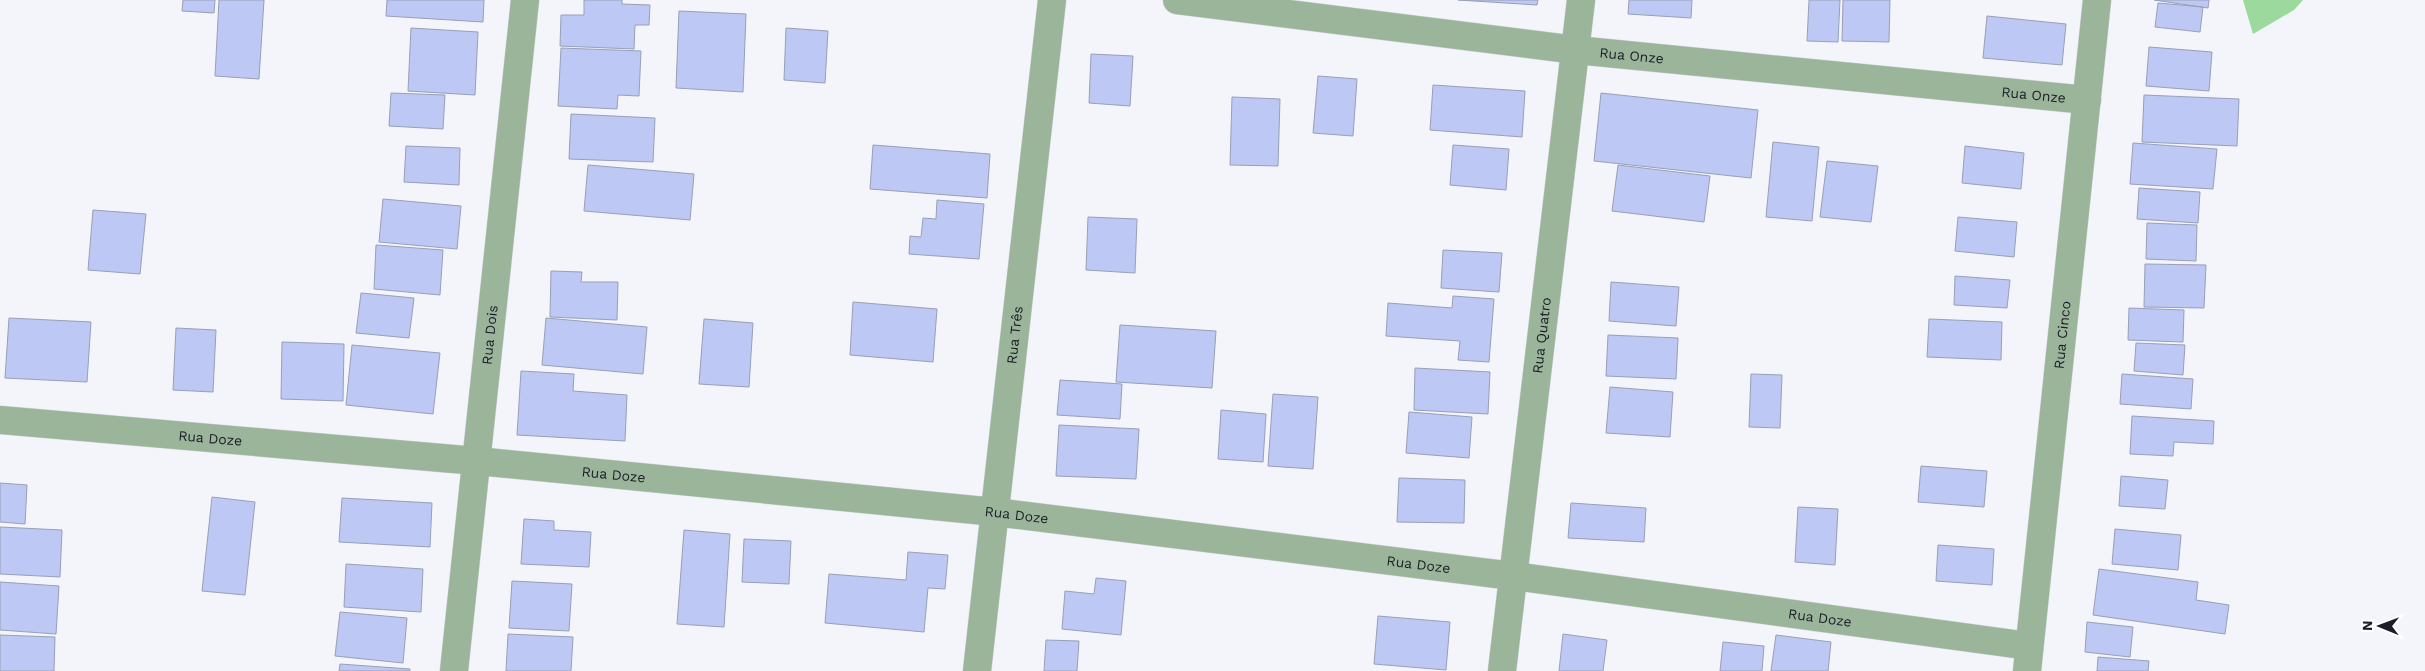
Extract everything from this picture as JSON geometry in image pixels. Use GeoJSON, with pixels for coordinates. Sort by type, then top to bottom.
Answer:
{"type":"FeatureCollection","features":[{"type":"Feature","properties":{"kind":"street","name":"Rua Dois"},"geometry":{"type":"LineString","coordinates":[[454,671],[525,0]]}},
{"type":"Feature","properties":{"kind":"street","name":"Rua Três"},"geometry":{"type":"LineString","coordinates":[[977,671],[1052,0]]}},
{"type":"Feature","properties":{"kind":"street","name":"Rua Onze"},"geometry":{"type":"LineString","coordinates":[[1177,0],[1576,50],[2087,100]]}},
{"type":"Feature","properties":{"kind":"street","name":"Rua Quatro"},"geometry":{"type":"LineString","coordinates":[[1502,671],[1581,0]]}},
{"type":"Feature","properties":{"kind":"street","name":"Rua Cinco"},"geometry":{"type":"LineString","coordinates":[[2028,659],[2097,0]]}},
{"type":"Feature","properties":{"kind":"street","name":"Rua Doze"},"geometry":{"type":"LineString","coordinates":[[0,420],[477,461],[995,512],[1513,576],[2028,659]]}},
{"type":"Feature","properties":{"kind":"green space"},"geometry":{"type":"Polygon","coordinates":[[[2243,0],[2303,0],[2294,10],[2253,34],[2243,0]]]}},
{"type":"Feature","properties":{"kind":"building"},"geometry":{"type":"Polygon","coordinates":[[[183,0],[215,0],[214,13],[182,11],[183,0]]]}},
{"type":"Feature","properties":{"kind":"building"},"geometry":{"type":"Polygon","coordinates":[[[219,0],[264,0],[259,79],[215,76],[219,0]]]}},
{"type":"Feature","properties":{"kind":"building"},"geometry":{"type":"Polygon","coordinates":[[[387,0],[484,0],[483,22],[386,16],[387,0]]]}},
{"type":"Feature","properties":{"kind":"building"},"geometry":{"type":"Polygon","coordinates":[[[584,0],[622,0],[622,4],[650,5],[649,25],[635,25],[634,49],[560,46],[561,15],[584,15],[584,0]]]}},
{"type":"Feature","properties":{"kind":"building"},"geometry":{"type":"Polygon","coordinates":[[[1458,0],[1538,0],[1537,5],[1458,0]]]}},
{"type":"Feature","properties":{"kind":"building"},"geometry":{"type":"Polygon","coordinates":[[[1629,0],[1692,0],[1691,18],[1628,14],[1629,0]]]}},
{"type":"Feature","properties":{"kind":"building"},"geometry":{"type":"Polygon","coordinates":[[[1809,0],[1840,0],[1838,42],[1807,41],[1809,0]]]}},
{"type":"Feature","properties":{"kind":"building"},"geometry":{"type":"Polygon","coordinates":[[[1843,0],[1890,0],[1889,42],[1842,41],[1843,0]]]}},
{"type":"Feature","properties":{"kind":"building"},"geometry":{"type":"Polygon","coordinates":[[[2154,0],[2209,0],[2208,8],[2154,0]]]}},
{"type":"Feature","properties":{"kind":"building"},"geometry":{"type":"Polygon","coordinates":[[[2158,3],[2203,7],[2200,32],[2155,27],[2158,3]]]}},
{"type":"Feature","properties":{"kind":"building"},"geometry":{"type":"Polygon","coordinates":[[[679,11],[746,14],[743,92],[676,88],[679,11]]]}},
{"type":"Feature","properties":{"kind":"building"},"geometry":{"type":"Polygon","coordinates":[[[1987,16],[2066,24],[2062,65],[1983,58],[1987,16]]]}},
{"type":"Feature","properties":{"kind":"building"},"geometry":{"type":"Polygon","coordinates":[[[411,28],[478,32],[475,95],[408,91],[411,28]]]}},
{"type":"Feature","properties":{"kind":"building"},"geometry":{"type":"Polygon","coordinates":[[[786,28],[828,31],[825,83],[784,80],[786,28]]]}},
{"type":"Feature","properties":{"kind":"building"},"geometry":{"type":"Polygon","coordinates":[[[2149,47],[2212,52],[2209,91],[2146,86],[2149,47]]]}},
{"type":"Feature","properties":{"kind":"building"},"geometry":{"type":"Polygon","coordinates":[[[561,48],[641,51],[639,96],[618,95],[617,109],[558,106],[561,48]]]}},
{"type":"Feature","properties":{"kind":"building"},"geometry":{"type":"Polygon","coordinates":[[[1091,54],[1133,56],[1130,106],[1089,103],[1091,54]]]}},
{"type":"Feature","properties":{"kind":"building"},"geometry":{"type":"Polygon","coordinates":[[[1318,76],[1357,79],[1353,136],[1313,133],[1318,76]]]}},
{"type":"Feature","properties":{"kind":"building"},"geometry":{"type":"Polygon","coordinates":[[[1433,85],[1525,91],[1522,137],[1430,130],[1433,85]]]}},
{"type":"Feature","properties":{"kind":"building"},"geometry":{"type":"Polygon","coordinates":[[[391,93],[445,95],[443,129],[389,126],[391,93]]]}},
{"type":"Feature","properties":{"kind":"building"},"geometry":{"type":"Polygon","coordinates":[[[1601,93],[1758,110],[1751,178],[1594,161],[1601,93]]]}},
{"type":"Feature","properties":{"kind":"building"},"geometry":{"type":"Polygon","coordinates":[[[2144,95],[2239,99],[2237,146],[2142,142],[2144,95]]]}},
{"type":"Feature","properties":{"kind":"building"},"geometry":{"type":"Polygon","coordinates":[[[1232,97],[1280,99],[1278,166],[1230,165],[1232,97]]]}},
{"type":"Feature","properties":{"kind":"building"},"geometry":{"type":"Polygon","coordinates":[[[571,114],[655,118],[653,162],[569,159],[571,114]]]}},
{"type":"Feature","properties":{"kind":"building"},"geometry":{"type":"Polygon","coordinates":[[[1773,142],[1819,147],[1812,221],[1766,217],[1773,142]]]}},
{"type":"Feature","properties":{"kind":"building"},"geometry":{"type":"Polygon","coordinates":[[[2133,143],[2217,149],[2213,189],[2130,184],[2133,143]]]}},
{"type":"Feature","properties":{"kind":"building"},"geometry":{"type":"Polygon","coordinates":[[[873,145],[990,154],[987,198],[870,189],[873,145]]]}},
{"type":"Feature","properties":{"kind":"building"},"geometry":{"type":"Polygon","coordinates":[[[1453,145],[1509,149],[1506,190],[1450,185],[1453,145]]]}},
{"type":"Feature","properties":{"kind":"building"},"geometry":{"type":"Polygon","coordinates":[[[406,146],[460,148],[459,185],[404,182],[406,146]]]}},
{"type":"Feature","properties":{"kind":"building"},"geometry":{"type":"Polygon","coordinates":[[[1965,146],[2024,153],[2021,189],[1962,183],[1965,146]]]}},
{"type":"Feature","properties":{"kind":"building"},"geometry":{"type":"Polygon","coordinates":[[[1827,161],[1878,166],[1871,222],[1820,217],[1827,161]]]}},
{"type":"Feature","properties":{"kind":"building"},"geometry":{"type":"Polygon","coordinates":[[[588,165],[694,174],[690,220],[584,211],[588,165]]]}},
{"type":"Feature","properties":{"kind":"building"},"geometry":{"type":"Polygon","coordinates":[[[1618,165],[1710,176],[1704,222],[1612,211],[1618,165]]]}},
{"type":"Feature","properties":{"kind":"building"},"geometry":{"type":"Polygon","coordinates":[[[2139,188],[2200,192],[2198,223],[2137,219],[2139,188]]]}},
{"type":"Feature","properties":{"kind":"building"},"geometry":{"type":"Polygon","coordinates":[[[383,199],[461,206],[457,249],[379,242],[383,199]]]}},
{"type":"Feature","properties":{"kind":"building"},"geometry":{"type":"Polygon","coordinates":[[[937,200],[984,204],[979,259],[909,254],[910,236],[921,237],[923,218],[936,219],[937,200]]]}},
{"type":"Feature","properties":{"kind":"building"},"geometry":{"type":"Polygon","coordinates":[[[93,210],[146,214],[140,274],[88,270],[93,210]]]}},
{"type":"Feature","properties":{"kind":"building"},"geometry":{"type":"Polygon","coordinates":[[[1088,217],[1137,219],[1135,273],[1086,270],[1088,217]]]}},
{"type":"Feature","properties":{"kind":"building"},"geometry":{"type":"Polygon","coordinates":[[[1958,217],[2017,222],[2014,257],[1955,251],[1958,217]]]}},
{"type":"Feature","properties":{"kind":"building"},"geometry":{"type":"Polygon","coordinates":[[[2147,223],[2197,225],[2196,261],[2146,259],[2147,223]]]}},
{"type":"Feature","properties":{"kind":"building"},"geometry":{"type":"Polygon","coordinates":[[[376,245],[443,250],[440,295],[374,289],[376,245]]]}},
{"type":"Feature","properties":{"kind":"building"},"geometry":{"type":"Polygon","coordinates":[[[1443,250],[1502,253],[1499,292],[1441,288],[1443,250]]]}},
{"type":"Feature","properties":{"kind":"building"},"geometry":{"type":"Polygon","coordinates":[[[2145,264],[2206,265],[2204,308],[2144,307],[2145,264]]]}},
{"type":"Feature","properties":{"kind":"building"},"geometry":{"type":"Polygon","coordinates":[[[551,271],[582,272],[581,282],[618,282],[617,320],[550,317],[551,271]]]}},
{"type":"Feature","properties":{"kind":"building"},"geometry":{"type":"Polygon","coordinates":[[[1955,276],[2010,280],[2007,308],[1954,305],[1955,276]]]}},
{"type":"Feature","properties":{"kind":"building"},"geometry":{"type":"Polygon","coordinates":[[[1611,282],[1679,287],[1676,326],[1609,321],[1611,282]]]}},
{"type":"Feature","properties":{"kind":"building"},"geometry":{"type":"Polygon","coordinates":[[[361,293],[414,298],[409,338],[356,333],[361,293]]]}},
{"type":"Feature","properties":{"kind":"building"},"geometry":{"type":"Polygon","coordinates":[[[1453,296],[1494,299],[1489,362],[1458,360],[1460,341],[1386,336],[1388,303],[1452,308],[1453,296]]]}},
{"type":"Feature","properties":{"kind":"building"},"geometry":{"type":"Polygon","coordinates":[[[853,302],[937,309],[933,362],[850,355],[853,302]]]}},
{"type":"Feature","properties":{"kind":"building"},"geometry":{"type":"Polygon","coordinates":[[[2129,308],[2184,310],[2183,342],[2128,340],[2129,308]]]}},
{"type":"Feature","properties":{"kind":"building"},"geometry":{"type":"Polygon","coordinates":[[[9,318],[91,322],[87,382],[5,378],[9,318]]]}},
{"type":"Feature","properties":{"kind":"building"},"geometry":{"type":"Polygon","coordinates":[[[546,318],[647,327],[643,374],[542,365],[546,318]]]}},
{"type":"Feature","properties":{"kind":"building"},"geometry":{"type":"Polygon","coordinates":[[[704,319],[753,323],[749,387],[699,384],[704,319]]]}},
{"type":"Feature","properties":{"kind":"building"},"geometry":{"type":"Polygon","coordinates":[[[1929,319],[2002,322],[2001,360],[1927,357],[1929,319]]]}},
{"type":"Feature","properties":{"kind":"building"},"geometry":{"type":"Polygon","coordinates":[[[1120,325],[1216,331],[1212,388],[1116,382],[1120,325]]]}},
{"type":"Feature","properties":{"kind":"building"},"geometry":{"type":"Polygon","coordinates":[[[176,328],[216,330],[213,392],[173,390],[176,328]]]}},
{"type":"Feature","properties":{"kind":"building"},"geometry":{"type":"Polygon","coordinates":[[[1608,335],[1678,338],[1676,379],[1606,376],[1608,335]]]}},
{"type":"Feature","properties":{"kind":"building"},"geometry":{"type":"Polygon","coordinates":[[[282,342],[344,344],[343,401],[281,399],[282,342]]]}},
{"type":"Feature","properties":{"kind":"building"},"geometry":{"type":"Polygon","coordinates":[[[2136,343],[2185,345],[2183,375],[2134,371],[2136,343]]]}},
{"type":"Feature","properties":{"kind":"building"},"geometry":{"type":"Polygon","coordinates":[[[352,345],[440,353],[433,414],[346,405],[352,345]]]}},
{"type":"Feature","properties":{"kind":"building"},"geometry":{"type":"Polygon","coordinates":[[[1415,368],[1490,372],[1488,414],[1414,410],[1415,368]]]}},
{"type":"Feature","properties":{"kind":"building"},"geometry":{"type":"Polygon","coordinates":[[[521,371],[574,374],[573,391],[627,395],[625,441],[517,435],[521,371]]]}},
{"type":"Feature","properties":{"kind":"building"},"geometry":{"type":"Polygon","coordinates":[[[1751,374],[1782,375],[1780,428],[1749,427],[1751,374]]]}},
{"type":"Feature","properties":{"kind":"building"},"geometry":{"type":"Polygon","coordinates":[[[2122,374],[2193,379],[2191,409],[2120,404],[2122,374]]]}},
{"type":"Feature","properties":{"kind":"building"},"geometry":{"type":"Polygon","coordinates":[[[1060,380],[1122,384],[1120,419],[1057,415],[1060,380]]]}},
{"type":"Feature","properties":{"kind":"building"},"geometry":{"type":"Polygon","coordinates":[[[1610,387],[1673,392],[1670,437],[1606,433],[1610,387]]]}},
{"type":"Feature","properties":{"kind":"building"},"geometry":{"type":"Polygon","coordinates":[[[1273,394],[1318,397],[1313,469],[1268,466],[1273,394]]]}},
{"type":"Feature","properties":{"kind":"building"},"geometry":{"type":"Polygon","coordinates":[[[1221,410],[1266,414],[1263,462],[1218,459],[1221,410]]]}},
{"type":"Feature","properties":{"kind":"building"},"geometry":{"type":"Polygon","coordinates":[[[1409,412],[1472,417],[1469,458],[1406,453],[1409,412]]]}},
{"type":"Feature","properties":{"kind":"building"},"geometry":{"type":"Polygon","coordinates":[[[2132,416],[2214,421],[2213,444],[2174,442],[2173,456],[2130,454],[2132,416]]]}},
{"type":"Feature","properties":{"kind":"building"},"geometry":{"type":"Polygon","coordinates":[[[1059,425],[1139,429],[1136,479],[1056,476],[1059,425]]]}},
{"type":"Feature","properties":{"kind":"building"},"geometry":{"type":"Polygon","coordinates":[[[1921,466],[1987,471],[1984,507],[1918,502],[1921,466]]]}},
{"type":"Feature","properties":{"kind":"building"},"geometry":{"type":"Polygon","coordinates":[[[2121,476],[2168,480],[2165,509],[2119,506],[2121,476]]]}},
{"type":"Feature","properties":{"kind":"building"},"geometry":{"type":"Polygon","coordinates":[[[1399,478],[1465,480],[1464,523],[1397,522],[1399,478]]]}},
{"type":"Feature","properties":{"kind":"building"},"geometry":{"type":"Polygon","coordinates":[[[0,483],[27,485],[25,524],[0,522],[0,483]]]}},
{"type":"Feature","properties":{"kind":"building"},"geometry":{"type":"Polygon","coordinates":[[[212,497],[255,502],[245,595],[202,591],[212,497]]]}},
{"type":"Feature","properties":{"kind":"building"},"geometry":{"type":"Polygon","coordinates":[[[342,498],[432,503],[430,547],[339,542],[342,498]]]}},
{"type":"Feature","properties":{"kind":"building"},"geometry":{"type":"Polygon","coordinates":[[[1571,503],[1646,508],[1644,542],[1568,538],[1571,503]]]}},
{"type":"Feature","properties":{"kind":"building"},"geometry":{"type":"Polygon","coordinates":[[[1798,507],[1838,509],[1835,565],[1795,562],[1798,507]]]}},
{"type":"Feature","properties":{"kind":"building"},"geometry":{"type":"Polygon","coordinates":[[[524,519],[554,521],[554,530],[591,532],[589,567],[521,564],[524,519]]]}},
{"type":"Feature","properties":{"kind":"building"},"geometry":{"type":"Polygon","coordinates":[[[0,527],[62,530],[60,577],[0,574],[0,527]]]}},
{"type":"Feature","properties":{"kind":"building"},"geometry":{"type":"Polygon","coordinates":[[[2115,529],[2181,535],[2178,570],[2112,564],[2115,529]]]}},
{"type":"Feature","properties":{"kind":"building"},"geometry":{"type":"Polygon","coordinates":[[[684,530],[730,534],[724,627],[677,624],[684,530]]]}},
{"type":"Feature","properties":{"kind":"building"},"geometry":{"type":"Polygon","coordinates":[[[744,539],[791,541],[789,584],[742,582],[744,539]]]}},
{"type":"Feature","properties":{"kind":"building"},"geometry":{"type":"Polygon","coordinates":[[[1938,545],[1994,549],[1992,585],[1936,581],[1938,545]]]}},
{"type":"Feature","properties":{"kind":"building"},"geometry":{"type":"Polygon","coordinates":[[[908,552],[948,555],[945,589],[928,588],[924,632],[825,623],[829,574],[906,580],[908,552]]]}},
{"type":"Feature","properties":{"kind":"building"},"geometry":{"type":"Polygon","coordinates":[[[346,564],[423,569],[421,612],[344,607],[346,564]]]}},
{"type":"Feature","properties":{"kind":"building"},"geometry":{"type":"Polygon","coordinates":[[[2099,569],[2198,582],[2196,600],[2229,605],[2225,634],[2093,615],[2099,569]]]}},
{"type":"Feature","properties":{"kind":"building"},"geometry":{"type":"Polygon","coordinates":[[[1096,578],[1126,581],[1121,635],[1062,629],[1065,591],[1094,594],[1096,578]]]}},
{"type":"Feature","properties":{"kind":"building"},"geometry":{"type":"Polygon","coordinates":[[[512,581],[572,584],[569,631],[509,628],[512,581]]]}},
{"type":"Feature","properties":{"kind":"building"},"geometry":{"type":"Polygon","coordinates":[[[0,582],[59,586],[56,634],[0,630],[0,582]]]}},
{"type":"Feature","properties":{"kind":"building"},"geometry":{"type":"Polygon","coordinates":[[[340,612],[407,618],[403,663],[335,656],[340,612]]]}},
{"type":"Feature","properties":{"kind":"building"},"geometry":{"type":"Polygon","coordinates":[[[1378,616],[1450,622],[1446,670],[1374,664],[1378,616]]]}},
{"type":"Feature","properties":{"kind":"building"},"geometry":{"type":"Polygon","coordinates":[[[2087,622],[2133,627],[2130,657],[2085,652],[2087,622]]]}},
{"type":"Feature","properties":{"kind":"building"},"geometry":{"type":"Polygon","coordinates":[[[508,634],[573,637],[571,671],[506,671],[508,634]]]}},
{"type":"Feature","properties":{"kind":"building"},"geometry":{"type":"Polygon","coordinates":[[[1563,634],[1607,640],[1603,671],[1559,671],[1563,634]]]}},
{"type":"Feature","properties":{"kind":"building"},"geometry":{"type":"Polygon","coordinates":[[[0,635],[55,637],[54,671],[0,671],[0,635]]]}},
{"type":"Feature","properties":{"kind":"building"},"geometry":{"type":"Polygon","coordinates":[[[1776,635],[1831,642],[1828,671],[1771,671],[1776,635]]]}},
{"type":"Feature","properties":{"kind":"building"},"geometry":{"type":"Polygon","coordinates":[[[1046,640],[1079,641],[1077,671],[1044,671],[1046,640]]]}},
{"type":"Feature","properties":{"kind":"building"},"geometry":{"type":"Polygon","coordinates":[[[1723,642],[1764,646],[1762,671],[1720,671],[1723,642]]]}},
{"type":"Feature","properties":{"kind":"building"},"geometry":{"type":"Polygon","coordinates":[[[2098,657],[2149,661],[2148,671],[2097,671],[2098,657]]]}},
{"type":"Feature","properties":{"kind":"building"},"geometry":{"type":"Polygon","coordinates":[[[340,664],[410,669],[410,671],[339,671],[340,664]]]}}]}
